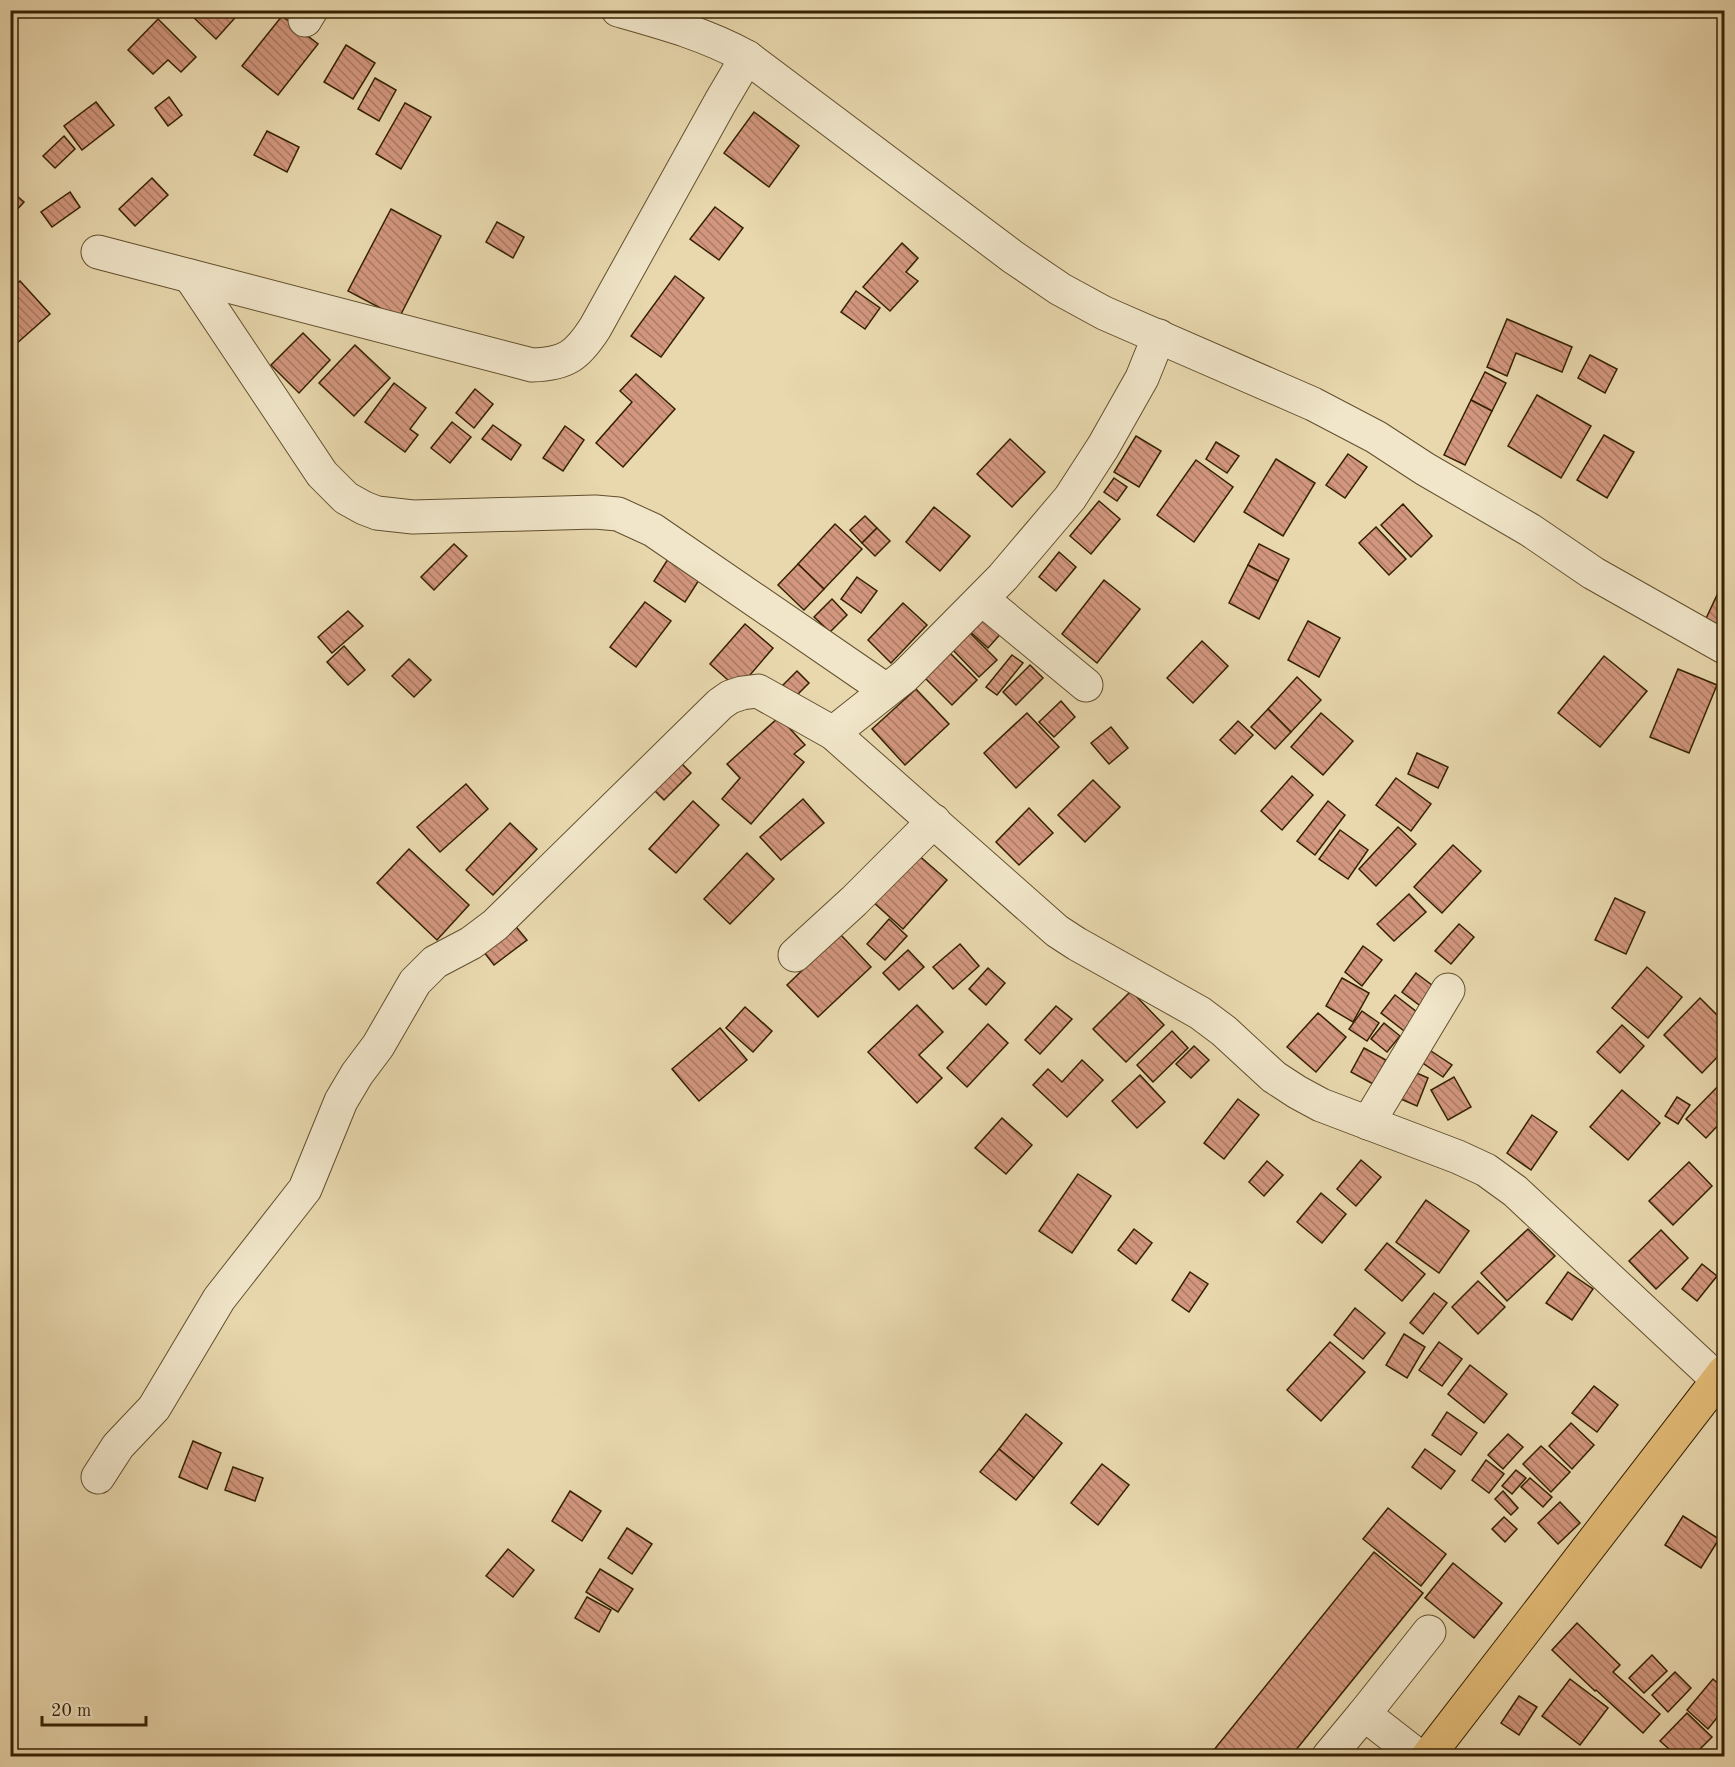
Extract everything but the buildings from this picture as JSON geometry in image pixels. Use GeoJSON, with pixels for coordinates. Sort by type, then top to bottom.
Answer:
{"type":"FeatureCollection","features":[{"type":"Feature","properties":{"kind":"main road"},"geometry":{"type":"LineString","coordinates":[[1428,1756],[1721,1376]]}},
{"type":"Feature","properties":{"kind":"street"},"geometry":{"type":"LineString","coordinates":[[618,10],[685,28],[723,44],[743,63],[1003,250],[1060,290],[1104,314],[1151,355],[1313,404],[1376,437],[1530,531],[1593,573],[1725,647]]}},
{"type":"Feature","properties":{"kind":"street"},"geometry":{"type":"LineString","coordinates":[[98,252],[532,365],[555,364],[571,357],[586,343],[743,63]]}},
{"type":"Feature","properties":{"kind":"street"},"geometry":{"type":"LineString","coordinates":[[190,276],[322,474],[346,498],[377,513],[413,517],[595,512],[618,514],[654,530],[886,690]]}},
{"type":"Feature","properties":{"kind":"street"},"geometry":{"type":"LineString","coordinates":[[833,733],[905,676],[1003,577],[1070,498],[1104,447],[1151,355]]}},
{"type":"Feature","properties":{"kind":"street"},"geometry":{"type":"LineString","coordinates":[[982,599],[1086,686]]}},
{"type":"Feature","properties":{"kind":"street"},"geometry":{"type":"LineString","coordinates":[[98,1477],[118,1446],[154,1407],[219,1299],[305,1189],[341,1101],[378,1046],[416,982],[435,962],[471,943],[495,925],[720,704],[730,697],[758,691],[833,733],[1058,931],[1200,1013],[1224,1031],[1274,1077],[1322,1105],[1486,1170],[1515,1191],[1721,1376]]}},
{"type":"Feature","properties":{"kind":"street"},"geometry":{"type":"LineString","coordinates":[[795,955],[854,901],[934,821]]}},
{"type":"Feature","properties":{"kind":"street"},"geometry":{"type":"LineString","coordinates":[[1368,1123],[1448,990]]}},
{"type":"Feature","properties":{"kind":"street"},"geometry":{"type":"LineString","coordinates":[[1329,1756],[1429,1632]]}},
{"type":"Feature","properties":{"kind":"street"},"geometry":{"type":"LineString","coordinates":[[1364,1714],[1418,1756]]}}]}
